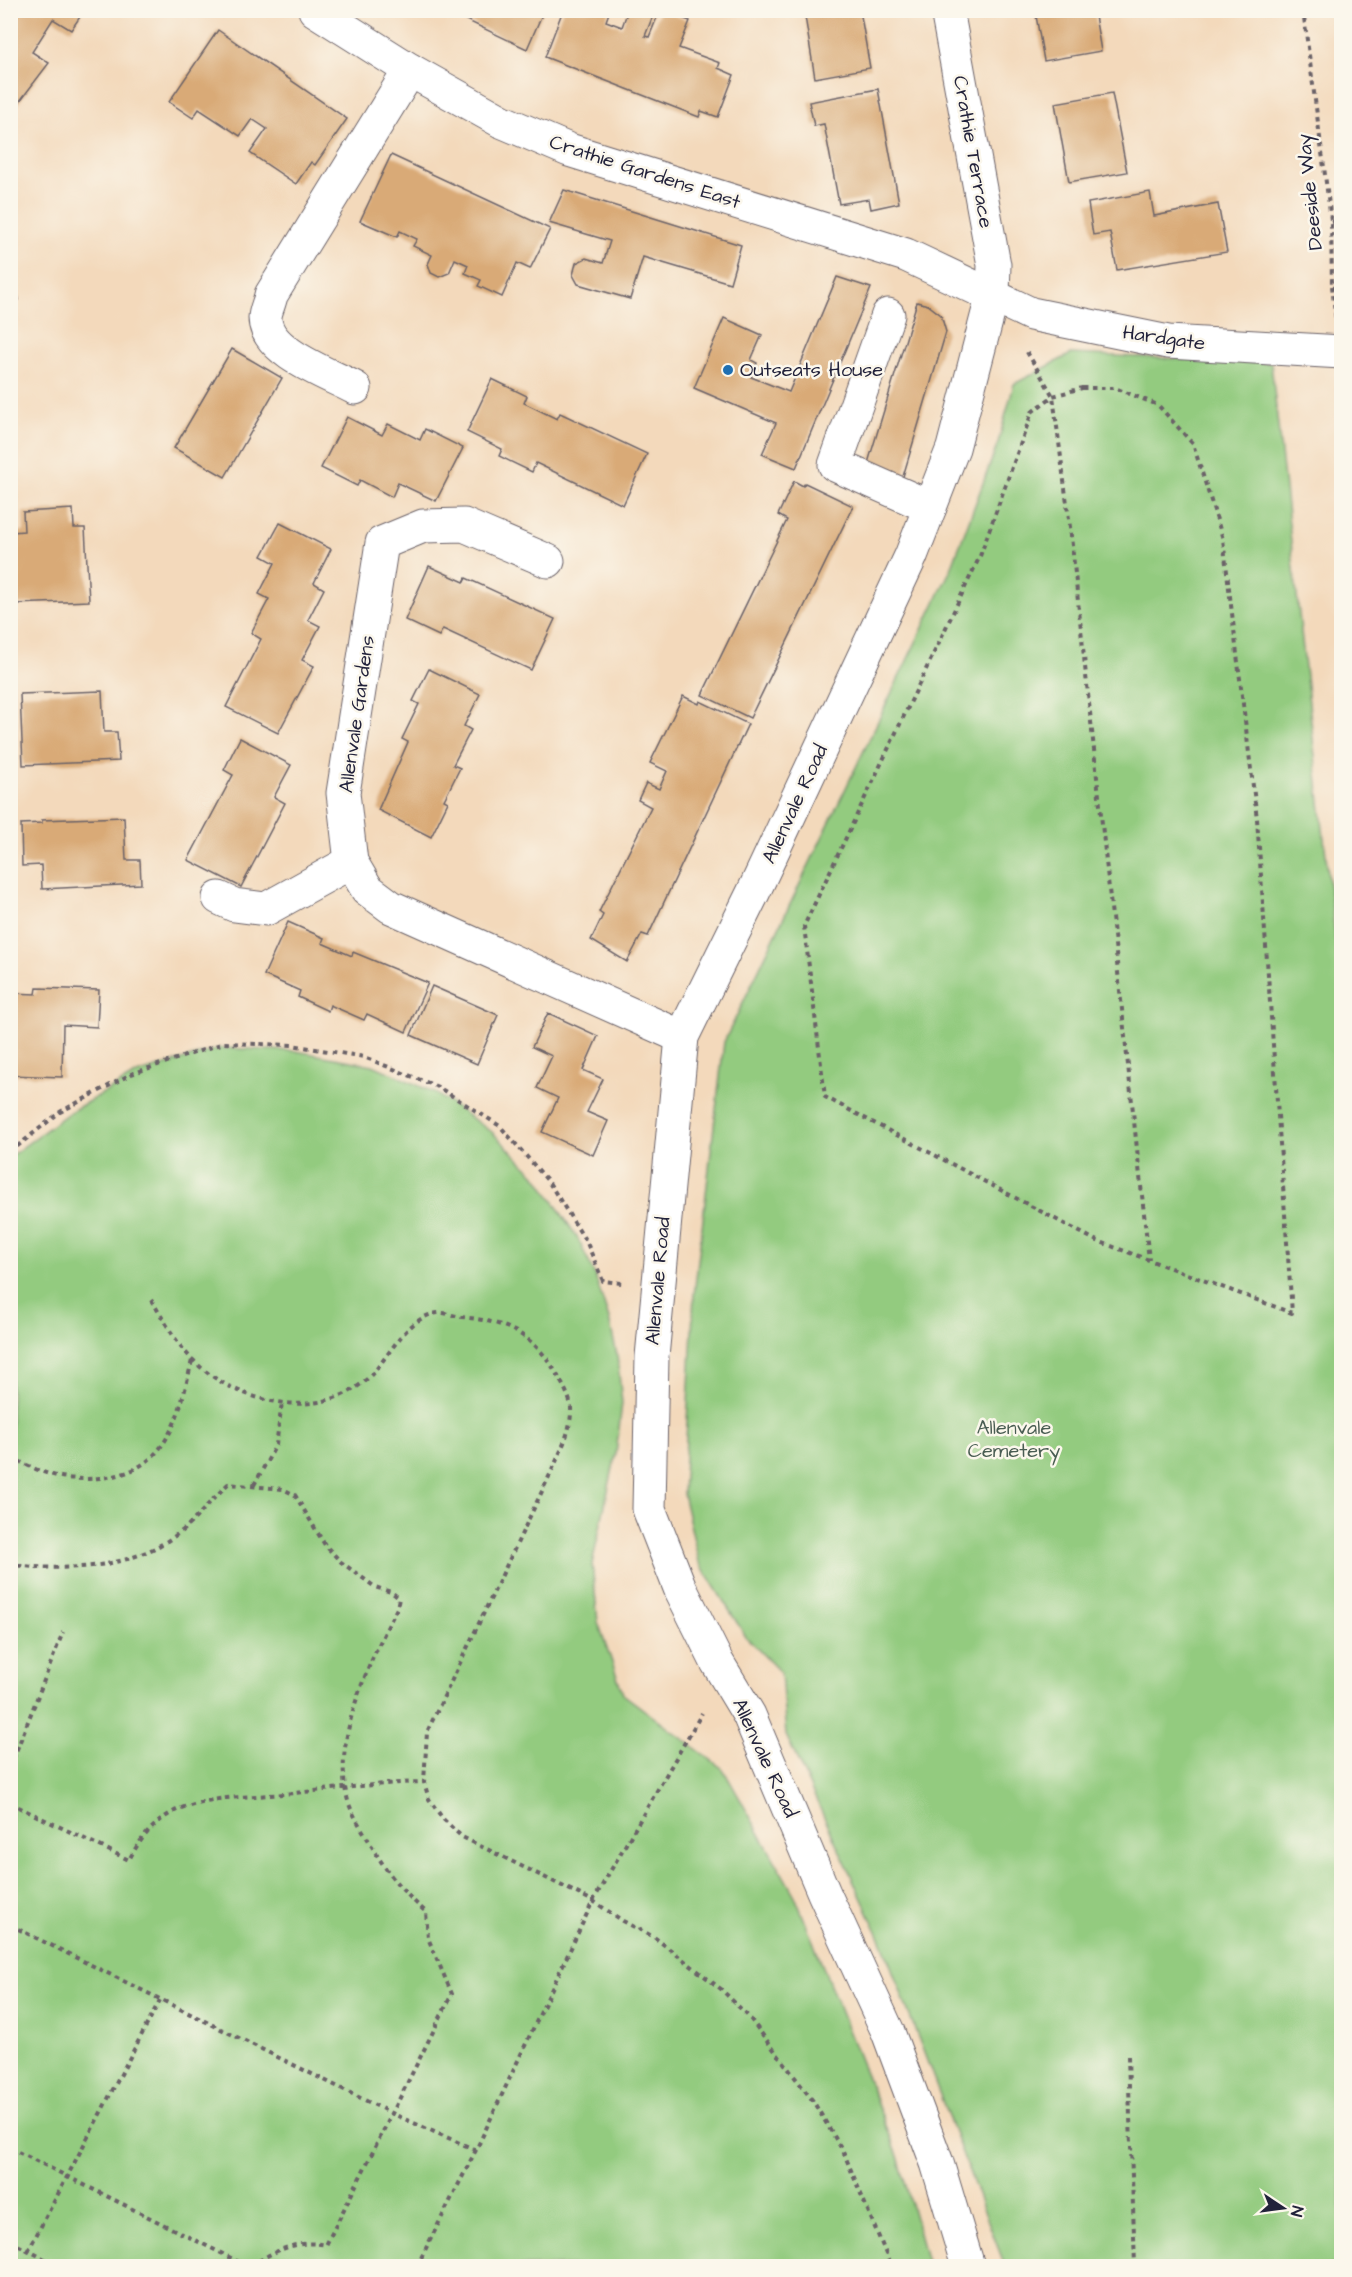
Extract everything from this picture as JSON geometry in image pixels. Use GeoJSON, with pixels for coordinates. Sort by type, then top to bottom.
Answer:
{"type":"FeatureCollection","features":[{"type":"Feature","properties":{"kind":"street","name":"Crathie Gardens East"},"geometry":{"type":"LineString","coordinates":[[315,10],[410,70],[501,122],[569,150],[906,255],[993,294]]}},
{"type":"Feature","properties":{"kind":"street","name":"Crathie Terrace"},"geometry":{"type":"LineString","coordinates":[[947,10],[994,265],[993,294]]}},
{"type":"Feature","properties":{"kind":"street"},"geometry":{"type":"LineString","coordinates":[[355,388],[280,348],[270,336],[265,318],[272,295],[410,70]]}},
{"type":"Feature","properties":{"kind":"street","name":"Hardgate"},"geometry":{"type":"LineString","coordinates":[[993,294],[1031,314],[1168,342],[1341,352]]}},
{"type":"Feature","properties":{"kind":"street","name":"Allenvale Road"},"geometry":{"type":"LineString","coordinates":[[968,2266],[937,2163],[888,2032],[824,1893],[758,1735],[680,1588],[649,1509],[652,1346],[682,1037],[896,588],[930,507],[953,448],[993,294]]}},
{"type":"Feature","properties":{"kind":"street"},"geometry":{"type":"LineString","coordinates":[[888,315],[834,465],[930,507]]}},
{"type":"Feature","properties":{"kind":"street","name":"Allenvale Gardens"},"geometry":{"type":"LineString","coordinates":[[548,561],[464,525],[423,526],[382,543],[343,793],[351,862],[367,889],[391,907],[682,1037]]}},
{"type":"Feature","properties":{"kind":"street"},"geometry":{"type":"LineString","coordinates":[[219,898],[234,905],[266,909],[351,862]]}},
{"type":"Feature","properties":{"kind":"path","name":"Deeside Way"},"geometry":{"type":"LineString","coordinates":[[1303,10],[1331,220],[1332,286],[1341,372]]}},
{"type":"Feature","properties":{"kind":"path"},"geometry":{"type":"LineString","coordinates":[[1331,220],[1341,232]]}},
{"type":"Feature","properties":{"kind":"path"},"geometry":{"type":"LineString","coordinates":[[1082,388],[1115,388],[1158,405],[1193,444],[1224,539],[1257,819],[1292,1313],[1095,1240],[825,1097],[804,926],[980,556],[1032,412],[1053,396],[1082,388]]}},
{"type":"Feature","properties":{"kind":"path"},"geometry":{"type":"LineString","coordinates":[[1053,396],[1070,527],[1149,1260]]}},
{"type":"Feature","properties":{"kind":"path"},"geometry":{"type":"LineString","coordinates":[[10,1152],[60,1112],[131,1074],[224,1044],[292,1046],[364,1057],[438,1087],[500,1126],[548,1181],[587,1243],[603,1281],[631,1285]]}},
{"type":"Feature","properties":{"kind":"path"},"geometry":{"type":"LineString","coordinates":[[152,1300],[192,1360],[218,1378],[253,1396],[282,1403],[327,1401],[347,1393],[365,1381],[383,1364],[408,1327],[438,1312],[501,1324],[527,1337],[543,1351],[563,1386],[571,1406],[570,1424],[564,1445],[439,1702],[427,1732],[424,1782],[429,1799],[443,1819],[462,1837],[593,1901],[623,1922],[654,1937],[721,1989],[749,2017],[813,2101],[843,2151],[891,2266]]}},
{"type":"Feature","properties":{"kind":"path"},"geometry":{"type":"LineString","coordinates":[[10,1457],[48,1474],[80,1480],[110,1478],[135,1470],[156,1456],[172,1431],[192,1360]]}},
{"type":"Feature","properties":{"kind":"path"},"geometry":{"type":"LineString","coordinates":[[254,1485],[276,1445],[282,1403]]}},
{"type":"Feature","properties":{"kind":"path"},"geometry":{"type":"LineString","coordinates":[[10,1568],[11,1565],[66,1569],[95,1568],[129,1561],[183,1529],[228,1484],[283,1489],[295,1495],[325,1545],[341,1562],[375,1587],[391,1592],[399,1598],[397,1608],[362,1683],[353,1711],[345,1764],[346,1788],[350,1805],[382,1863],[400,1889],[426,1912],[428,1938],[452,1994],[326,2245],[314,2243],[296,2245],[264,2257],[249,2266],[69,2175],[10,2148]]}},
{"type":"Feature","properties":{"kind":"path"},"geometry":{"type":"LineString","coordinates":[[10,1767],[63,1632]]}},
{"type":"Feature","properties":{"kind":"path"},"geometry":{"type":"LineString","coordinates":[[417,2266],[476,2150],[593,1901],[724,1674]]}},
{"type":"Feature","properties":{"kind":"path"},"geometry":{"type":"LineString","coordinates":[[10,1803],[129,1860],[136,1844],[162,1819],[187,1806],[230,1799],[424,1782]]}},
{"type":"Feature","properties":{"kind":"path"},"geometry":{"type":"LineString","coordinates":[[10,1925],[393,2114],[476,2150]]}},
{"type":"Feature","properties":{"kind":"path"},"geometry":{"type":"LineString","coordinates":[[28,2251],[161,1998]]}},
{"type":"Feature","properties":{"kind":"path"},"geometry":{"type":"LineString","coordinates":[[1128,2056],[1136,2266]]}},
{"type":"Feature","properties":{"kind":"path"},"geometry":{"type":"LineString","coordinates":[[10,2241],[58,2266]]}},
{"type":"Feature","properties":{"kind":"green space","name":"Allenvale Cemetery"},"geometry":{"type":"Polygon","coordinates":[[[1071,354],[1271,363],[1342,999],[1341,2266],[1005,2266],[881,1940],[786,1735],[781,1673],[746,1637],[699,1562],[683,1494],[694,1295],[724,1042],[951,569],[998,443],[1014,384],[1071,354]]]}},
{"type":"Feature","properties":{"kind":"green space"},"geometry":{"type":"Polygon","coordinates":[[[220,1048],[296,1051],[373,1065],[435,1093],[492,1132],[538,1178],[577,1237],[594,1273],[609,1319],[617,1355],[622,1403],[616,1454],[592,1564],[598,1622],[623,1694],[723,1769],[795,1896],[898,2156],[928,2266],[11,2266],[11,1156],[70,1112],[137,1074],[220,1048]]]}},
{"type":"Feature","properties":{"kind":"building"},"geometry":{"type":"Polygon","coordinates":[[[10,10],[76,10],[82,14],[71,30],[53,19],[32,52],[49,63],[10,114],[10,10]]]}},
{"type":"Feature","properties":{"kind":"building"},"geometry":{"type":"Polygon","coordinates":[[[445,10],[544,10],[527,49],[445,10]]]}},
{"type":"Feature","properties":{"kind":"building"},"geometry":{"type":"Polygon","coordinates":[[[563,10],[610,10],[606,21],[622,27],[628,10],[648,10],[654,13],[645,36],[649,37],[660,10],[690,21],[679,48],[720,63],[718,68],[734,75],[718,117],[701,111],[699,117],[545,57],[563,10]]]}},
{"type":"Feature","properties":{"kind":"building"},"geometry":{"type":"Polygon","coordinates":[[[804,10],[860,10],[870,68],[815,78],[804,10]]]}},
{"type":"Feature","properties":{"kind":"building"},"geometry":{"type":"Polygon","coordinates":[[[1035,10],[1094,10],[1101,51],[1044,61],[1035,10]]]}},
{"type":"Feature","properties":{"kind":"building"},"geometry":{"type":"Polygon","coordinates":[[[218,30],[347,119],[315,165],[311,162],[296,184],[250,153],[267,129],[252,119],[240,136],[199,109],[193,118],[169,102],[218,30]]]}},
{"type":"Feature","properties":{"kind":"building"},"geometry":{"type":"Polygon","coordinates":[[[878,89],[899,203],[871,209],[869,199],[839,204],[824,124],[814,126],[809,102],[878,89]]]}},
{"type":"Feature","properties":{"kind":"building"},"geometry":{"type":"Polygon","coordinates":[[[1112,93],[1127,172],[1069,182],[1055,103],[1112,93]]]}},
{"type":"Feature","properties":{"kind":"building"},"geometry":{"type":"Polygon","coordinates":[[[391,155],[550,229],[530,269],[517,263],[502,297],[478,286],[481,280],[465,273],[468,265],[455,259],[449,273],[439,277],[431,273],[428,264],[432,255],[413,246],[417,239],[400,231],[397,237],[360,221],[391,155]]]}},
{"type":"Feature","properties":{"kind":"building"},"geometry":{"type":"Polygon","coordinates":[[[564,190],[741,245],[730,283],[643,257],[630,299],[578,284],[573,275],[576,263],[586,258],[603,263],[610,241],[549,223],[564,190]]]}},
{"type":"Feature","properties":{"kind":"building"},"geometry":{"type":"Polygon","coordinates":[[[1150,192],[1154,216],[1218,204],[1227,252],[1117,270],[1110,232],[1093,235],[1088,203],[1150,192]]]}},
{"type":"Feature","properties":{"kind":"building"},"geometry":{"type":"Polygon","coordinates":[[[14,275],[19,300],[10,302],[10,276],[14,275]]]}},
{"type":"Feature","properties":{"kind":"building"},"geometry":{"type":"Polygon","coordinates":[[[837,277],[871,288],[796,468],[762,454],[776,423],[694,388],[724,318],[762,335],[751,360],[757,363],[751,377],[789,392],[837,277]]]}},
{"type":"Feature","properties":{"kind":"building"},"geometry":{"type":"Polygon","coordinates":[[[917,302],[928,305],[941,315],[946,332],[902,480],[868,463],[917,302]]]}},
{"type":"Feature","properties":{"kind":"building"},"geometry":{"type":"Polygon","coordinates":[[[232,349],[282,378],[225,477],[174,448],[232,349]]]}},
{"type":"Feature","properties":{"kind":"building"},"geometry":{"type":"Polygon","coordinates":[[[492,379],[527,396],[524,403],[557,419],[560,413],[647,454],[623,505],[536,463],[532,472],[499,456],[502,449],[467,432],[492,379]]]}},
{"type":"Feature","properties":{"kind":"building"},"geometry":{"type":"Polygon","coordinates":[[[347,417],[382,435],[388,424],[420,440],[425,429],[463,448],[436,501],[398,483],[392,497],[360,480],[357,486],[321,468],[347,417]]]}},
{"type":"Feature","properties":{"kind":"building"},"geometry":{"type":"Polygon","coordinates":[[[794,481],[803,486],[805,483],[853,506],[750,718],[702,695],[787,520],[778,515],[794,481]]]}},
{"type":"Feature","properties":{"kind":"building"},"geometry":{"type":"Polygon","coordinates":[[[73,509],[74,528],[85,528],[89,601],[15,604],[12,532],[24,531],[23,512],[73,509]]]}},
{"type":"Feature","properties":{"kind":"building"},"geometry":{"type":"Polygon","coordinates":[[[280,523],[331,549],[314,583],[324,589],[308,620],[320,626],[302,660],[314,666],[278,733],[226,707],[261,639],[251,633],[269,599],[259,594],[275,563],[262,556],[280,523]]]}},
{"type":"Feature","properties":{"kind":"building"},"geometry":{"type":"Polygon","coordinates":[[[429,566],[464,582],[466,578],[555,619],[531,670],[443,629],[439,636],[405,620],[429,566]]]}},
{"type":"Feature","properties":{"kind":"building"},"geometry":{"type":"Polygon","coordinates":[[[429,669],[480,694],[464,726],[471,730],[453,765],[460,768],[444,800],[448,802],[431,837],[378,810],[408,742],[402,739],[419,704],[413,701],[429,669]]]}},
{"type":"Feature","properties":{"kind":"building"},"geometry":{"type":"Polygon","coordinates":[[[102,691],[104,732],[117,732],[119,761],[23,765],[20,694],[102,691]]]}},
{"type":"Feature","properties":{"kind":"building"},"geometry":{"type":"Polygon","coordinates":[[[683,696],[699,704],[700,701],[748,724],[648,936],[642,934],[627,962],[591,940],[603,915],[599,912],[651,807],[638,800],[646,783],[659,789],[667,771],[650,763],[683,696]]]}},
{"type":"Feature","properties":{"kind":"building"},"geometry":{"type":"Polygon","coordinates":[[[240,738],[291,765],[274,797],[285,803],[241,887],[188,860],[233,775],[224,770],[240,738]]]}},
{"type":"Feature","properties":{"kind":"building"},"geometry":{"type":"Polygon","coordinates":[[[124,817],[126,860],[140,860],[141,884],[42,889],[41,865],[22,866],[21,824],[42,823],[42,820],[124,817]]]}},
{"type":"Feature","properties":{"kind":"building"},"geometry":{"type":"Polygon","coordinates":[[[288,922],[324,938],[322,943],[352,956],[353,952],[428,983],[406,1032],[367,1014],[364,1020],[330,1005],[328,1011],[298,997],[300,991],[264,975],[288,922]]]}},
{"type":"Feature","properties":{"kind":"building"},"geometry":{"type":"Polygon","coordinates":[[[432,986],[498,1015],[477,1064],[411,1035],[432,986]]]}},
{"type":"Feature","properties":{"kind":"building"},"geometry":{"type":"Polygon","coordinates":[[[37,988],[99,990],[97,1027],[63,1025],[62,1077],[10,1075],[10,993],[36,994],[37,988]]]}},
{"type":"Feature","properties":{"kind":"building"},"geometry":{"type":"Polygon","coordinates":[[[548,1013],[598,1036],[583,1070],[603,1079],[587,1112],[608,1121],[593,1155],[542,1132],[558,1098],[537,1088],[552,1056],[532,1047],[548,1013]]]}},
{"type":"Feature","properties":{"kind":"place","name":"Outseats House"},"geometry":{"type":"Point","coordinates":[728,370]}}]}
